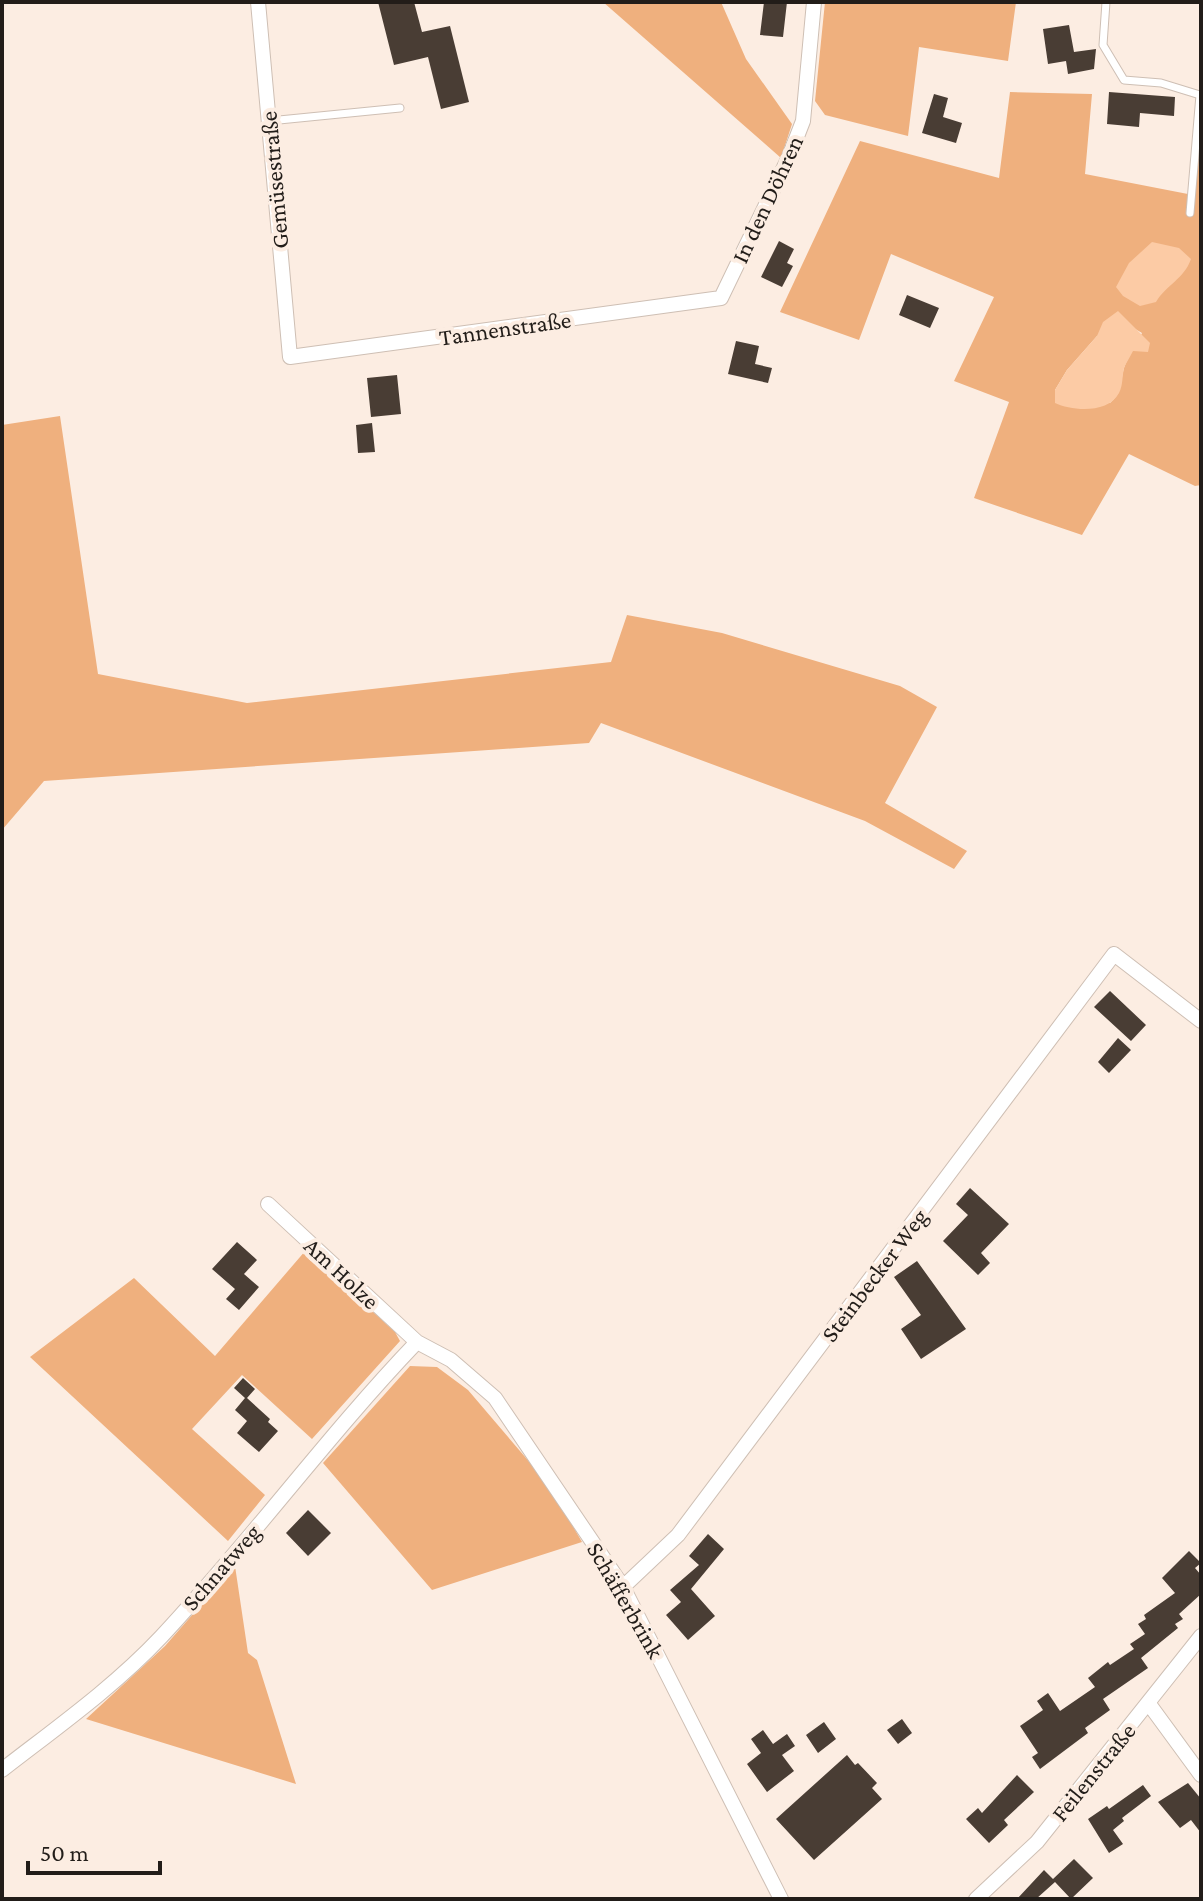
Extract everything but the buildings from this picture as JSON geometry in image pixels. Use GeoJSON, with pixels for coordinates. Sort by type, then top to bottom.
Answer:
{"type":"FeatureCollection","features":[{"type":"Feature","properties":{"kind":"street","name":"Gemüsestraße"},"geometry":{"type":"LineString","coordinates":[[258,2],[290,357]]}},
{"type":"Feature","properties":{"kind":"street","name":"In den Döhren"},"geometry":{"type":"LineString","coordinates":[[721,298],[789,157],[803,121],[814,2]]}},
{"type":"Feature","properties":{"kind":"street","name":"Tannenstraße"},"geometry":{"type":"LineString","coordinates":[[290,357],[721,298]]}},
{"type":"Feature","properties":{"kind":"street","name":"Steinbecker Weg"},"geometry":{"type":"LineString","coordinates":[[623,1587],[678,1535],[1114,954],[1201,1021]]}},
{"type":"Feature","properties":{"kind":"street","name":"Am Holze"},"geometry":{"type":"LineString","coordinates":[[268,1204],[417,1342]]}},
{"type":"Feature","properties":{"kind":"street","name":"Schäfferbrink"},"geometry":{"type":"LineString","coordinates":[[417,1342],[451,1360],[495,1398],[623,1587],[781,1899]]}},
{"type":"Feature","properties":{"kind":"street","name":"Schnatweg"},"geometry":{"type":"LineString","coordinates":[[2,1770],[84,1706],[159,1638],[344,1420],[417,1342]]}},
{"type":"Feature","properties":{"kind":"street","name":"Feilenstraße"},"geometry":{"type":"LineString","coordinates":[[976,1899],[1037,1842],[1201,1636]]}},
{"type":"Feature","properties":{"kind":"street"},"geometry":{"type":"LineString","coordinates":[[1149,1704],[1201,1775]]}},
{"type":"Feature","properties":{"kind":"lane"},"geometry":{"type":"LineString","coordinates":[[1106,2],[1103,45],[1124,80],[1161,83],[1200,95],[1190,213]]}},
{"type":"Feature","properties":{"kind":"lane"},"geometry":{"type":"LineString","coordinates":[[269,121],[400,108]]}},
{"type":"Feature","properties":{"kind":"shaded area"},"geometry":{"type":"Polygon","coordinates":[[[603,2],[721,2],[746,59],[792,124],[781,158],[603,2]]]}},
{"type":"Feature","properties":{"kind":"shaded area"},"geometry":{"type":"Polygon","coordinates":[[[825,2],[1016,2],[1008,61],[919,47],[908,136],[825,115],[815,101],[825,2]]]}},
{"type":"Feature","properties":{"kind":"shaded area"},"geometry":{"type":"Polygon","coordinates":[[[1010,92],[1092,94],[1085,174],[1193,195],[1201,140],[1201,485],[1195,486],[1129,454],[1082,535],[974,498],[1009,402],[954,381],[994,297],[891,254],[859,340],[780,312],[860,141],[999,178],[1010,92]],[[1130,326],[1097,336],[1067,370],[1055,390],[1110,403],[1119,391],[1126,364],[1142,333],[1130,326]]]}},
{"type":"Feature","properties":{"kind":"shaded area"},"geometry":{"type":"Polygon","coordinates":[[[1152,242],[1179,248],[1191,259],[1184,272],[1156,302],[1140,306],[1123,296],[1116,287],[1129,263],[1152,242]]]}},
{"type":"Feature","properties":{"kind":"shaded area"},"geometry":{"type":"Polygon","coordinates":[[[1118,311],[1150,343],[1148,352],[1133,351],[1124,368],[1119,393],[1107,405],[1080,409],[1055,403],[1055,390],[1067,370],[1097,336],[1103,322],[1118,311]]]}},
{"type":"Feature","properties":{"kind":"shaded area"},"geometry":{"type":"Polygon","coordinates":[[[60,416],[98,674],[247,703],[611,662],[627,615],[722,633],[900,686],[937,707],[885,803],[967,851],[954,869],[865,821],[601,723],[589,743],[44,781],[2,830],[2,425],[60,416]]]}},
{"type":"Feature","properties":{"kind":"shaded area"},"geometry":{"type":"Polygon","coordinates":[[[306,1250],[395,1332],[400,1341],[312,1439],[242,1375],[192,1429],[265,1495],[228,1541],[30,1357],[134,1278],[215,1356],[306,1250]]]}},
{"type":"Feature","properties":{"kind":"shaded area"},"geometry":{"type":"Polygon","coordinates":[[[410,1366],[437,1367],[468,1390],[549,1485],[582,1542],[432,1590],[323,1463],[410,1366]]]}},
{"type":"Feature","properties":{"kind":"shaded area"},"geometry":{"type":"Polygon","coordinates":[[[235,1566],[248,1653],[257,1660],[296,1784],[86,1719],[165,1646],[235,1566]]]}}]}
